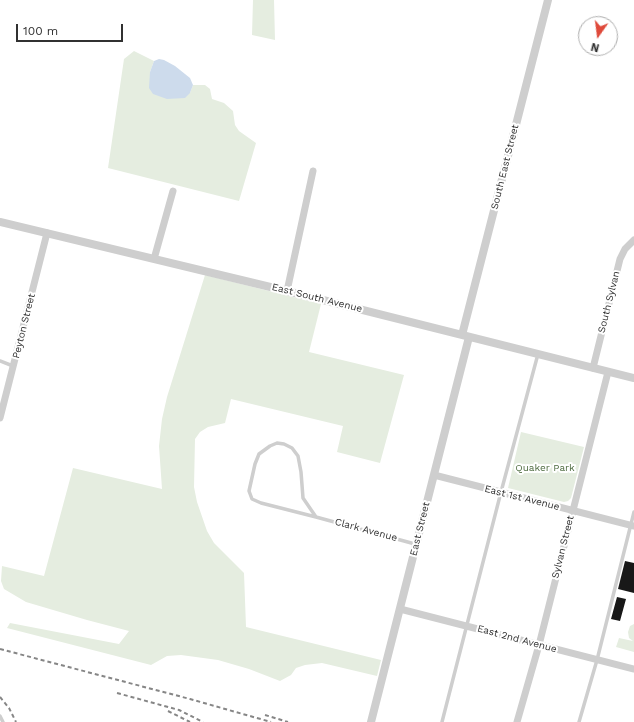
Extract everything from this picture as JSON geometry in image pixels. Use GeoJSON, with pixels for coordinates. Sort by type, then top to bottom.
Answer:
{"type":"FeatureCollection","features":[{"type":"Feature","properties":{"kind":"street","name":"South East Street"},"geometry":{"type":"LineString","coordinates":[[466,336],[548,0]]}},
{"type":"Feature","properties":{"kind":"street"},"geometry":{"type":"LineString","coordinates":[[287,291],[313,171]]}},
{"type":"Feature","properties":{"kind":"street"},"geometry":{"type":"LineString","coordinates":[[154,259],[173,191]]}},
{"type":"Feature","properties":{"kind":"street","name":"East South Avenue"},"geometry":{"type":"LineString","coordinates":[[0,222],[287,291],[634,378]]}},
{"type":"Feature","properties":{"kind":"street","name":"Peyton Street"},"geometry":{"type":"LineString","coordinates":[[0,418],[47,233]]}},
{"type":"Feature","properties":{"kind":"street","name":"South Sylvan"},"geometry":{"type":"LineString","coordinates":[[593,368],[620,259],[625,249],[634,240]]}},
{"type":"Feature","properties":{"kind":"street","name":"East Street"},"geometry":{"type":"LineString","coordinates":[[371,722],[434,475],[466,336]]}},
{"type":"Feature","properties":{"kind":"street","name":"Sylvan Street"},"geometry":{"type":"LineString","coordinates":[[517,722],[539,645],[608,372]]}},
{"type":"Feature","properties":{"kind":"street","name":"East 1st Avenue"},"geometry":{"type":"LineString","coordinates":[[434,475],[632,525]]}},
{"type":"Feature","properties":{"kind":"street","name":"East 2nd Avenue"},"geometry":{"type":"LineString","coordinates":[[400,609],[634,669]]}},
{"type":"Feature","properties":{"kind":"lane"},"geometry":{"type":"LineString","coordinates":[[442,722],[500,492],[538,354]]}},
{"type":"Feature","properties":{"kind":"lane"},"geometry":{"type":"LineString","coordinates":[[0,362],[13,366]]}},
{"type":"Feature","properties":{"kind":"lane","name":"Clark Avenue"},"geometry":{"type":"LineString","coordinates":[[316,517],[303,498],[298,456],[292,448],[284,444],[270,446],[259,454],[255,464],[249,491],[252,498],[261,503],[416,544]]}},
{"type":"Feature","properties":{"kind":"lane"},"geometry":{"type":"LineString","coordinates":[[579,722],[597,660],[632,525],[634,512]]}},
{"type":"Feature","properties":{"kind":"lane"},"geometry":{"type":"LineString","coordinates":[[0,716],[3,722]]}},
{"type":"Feature","properties":{"kind":"green space"},"geometry":{"type":"Polygon","coordinates":[[[253,0],[274,0],[275,40],[252,35],[253,0]]]}},
{"type":"Feature","properties":{"kind":"green space"},"geometry":{"type":"Polygon","coordinates":[[[134,51],[154,61],[150,72],[190,93],[193,85],[205,85],[210,89],[212,99],[224,103],[233,111],[235,125],[239,131],[256,143],[239,201],[108,168],[124,59],[134,51]]]}},
{"type":"Feature","properties":{"kind":"green space"},"geometry":{"type":"Polygon","coordinates":[[[205,275],[321,304],[309,352],[404,375],[380,463],[337,452],[343,426],[231,399],[225,423],[208,427],[200,432],[195,439],[194,487],[197,502],[207,531],[214,543],[244,573],[246,627],[381,660],[377,676],[322,663],[305,665],[296,668],[291,675],[280,681],[249,669],[218,660],[181,655],[167,656],[151,665],[7,628],[10,623],[119,644],[129,631],[26,602],[4,589],[1,581],[2,566],[44,576],[73,468],[162,489],[159,446],[162,419],[167,397],[205,275]]]}},
{"type":"Feature","properties":{"kind":"green space","name":"Quaker Park"},"geometry":{"type":"Polygon","coordinates":[[[521,432],[584,447],[571,498],[568,501],[564,502],[508,488],[521,432]]]}},
{"type":"Feature","properties":{"kind":"green space"},"geometry":{"type":"Polygon","coordinates":[[[634,624],[634,652],[616,647],[619,638],[633,641],[629,638],[628,632],[630,626],[634,624]]]}},
{"type":"Feature","properties":{"kind":"water"},"geometry":{"type":"Polygon","coordinates":[[[159,59],[175,66],[190,78],[193,85],[190,93],[185,98],[167,99],[153,94],[149,88],[150,72],[154,61],[159,59]]]}},
{"type":"Feature","properties":{"kind":"building"},"geometry":{"type":"Polygon","coordinates":[[[625,561],[634,563],[634,593],[618,589],[625,561]]]}},
{"type":"Feature","properties":{"kind":"building"},"geometry":{"type":"Polygon","coordinates":[[[617,597],[626,599],[620,621],[611,619],[617,597]]]}},
{"type":"Feature","properties":{"kind":"railway"},"geometry":{"type":"LineString","coordinates":[[0,649],[271,722]]}},
{"type":"Feature","properties":{"kind":"railway"},"geometry":{"type":"LineString","coordinates":[[117,693],[179,710],[203,722]]}},
{"type":"Feature","properties":{"kind":"railway"},"geometry":{"type":"LineString","coordinates":[[0,697],[9,708],[16,722]]}},
{"type":"Feature","properties":{"kind":"railway"},"geometry":{"type":"LineString","coordinates":[[168,711],[190,722]]}},
{"type":"Feature","properties":{"kind":"railway"},"geometry":{"type":"LineString","coordinates":[[265,715],[288,722]]}}]}
